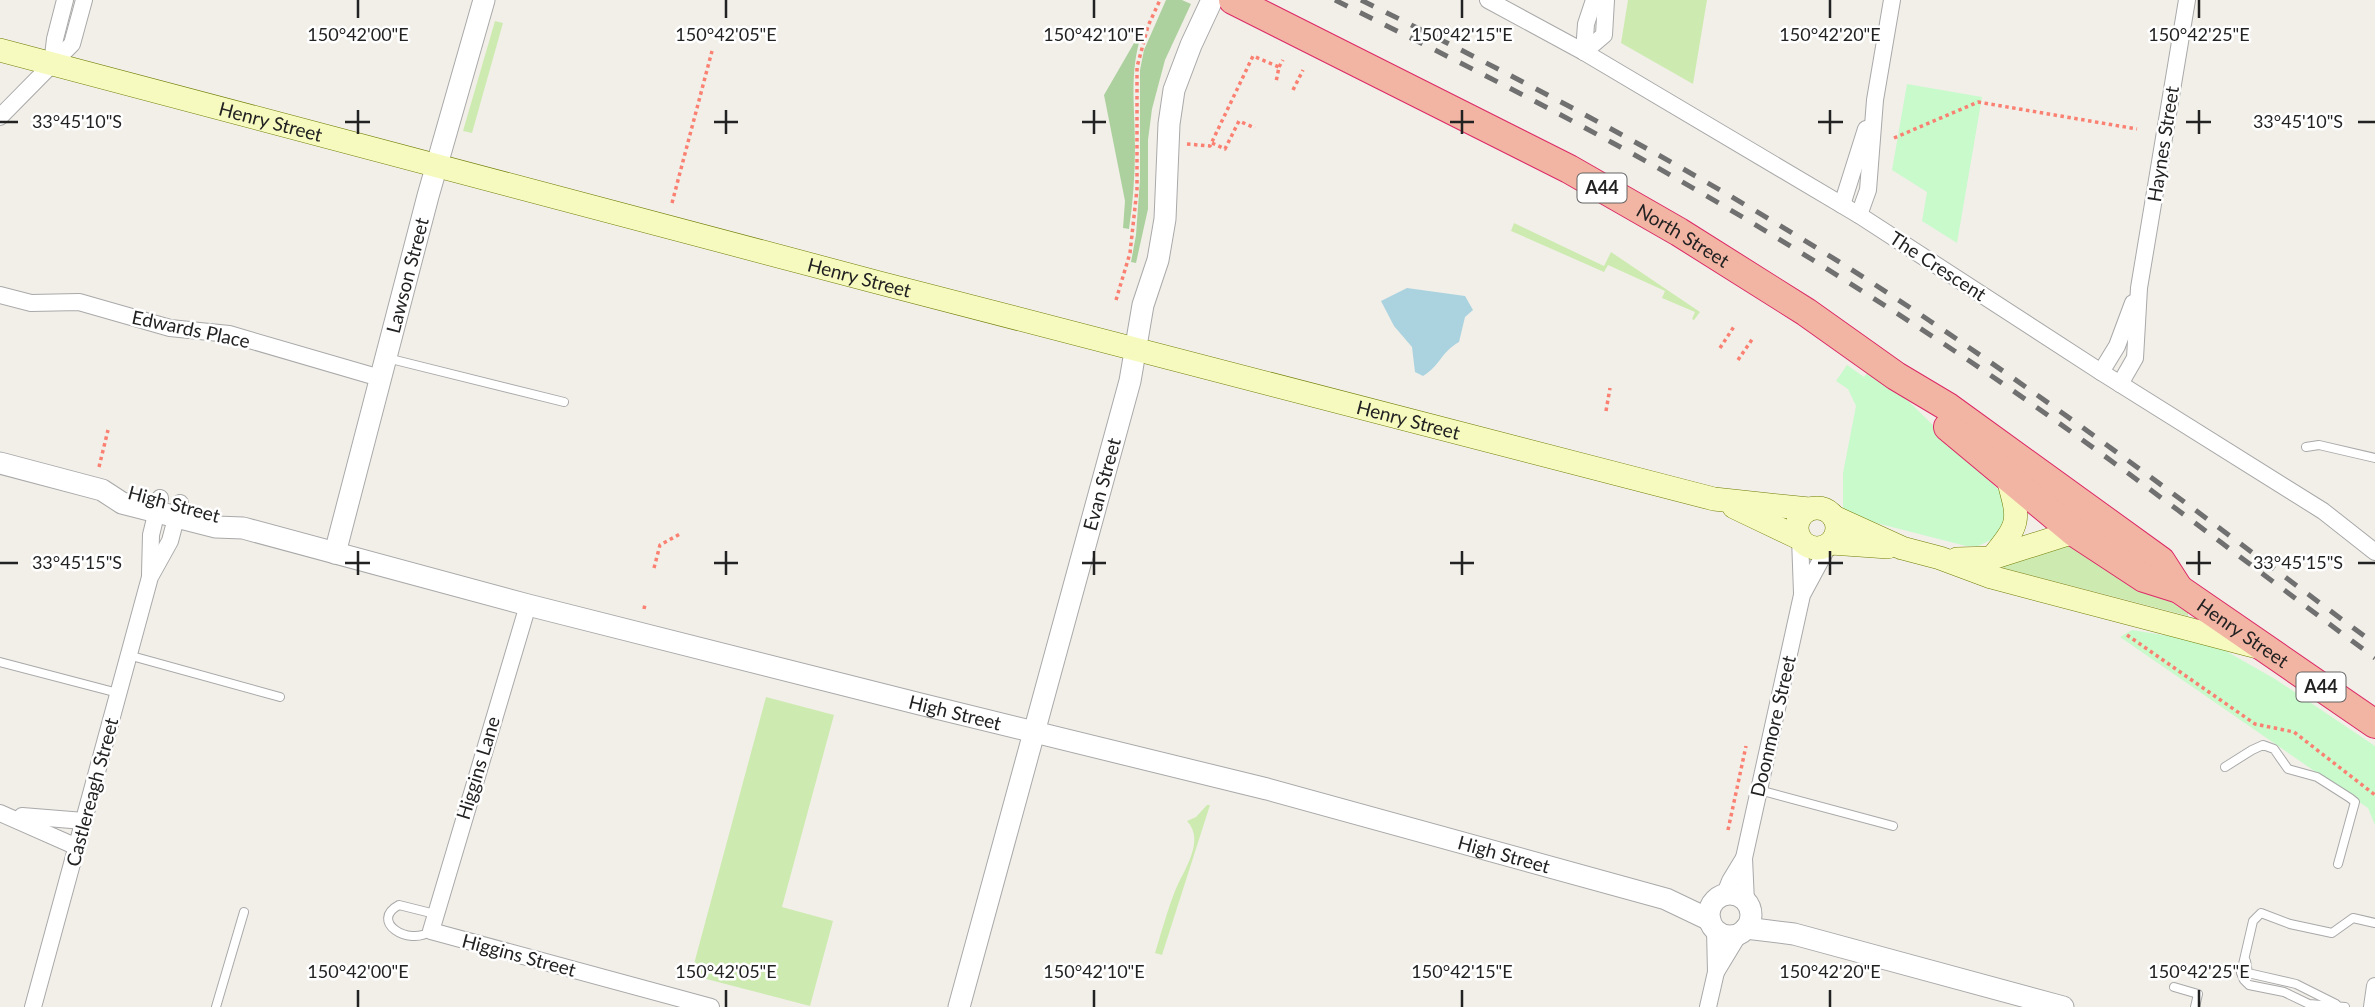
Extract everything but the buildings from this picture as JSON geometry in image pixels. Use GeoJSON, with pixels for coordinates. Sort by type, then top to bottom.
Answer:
{"type":"FeatureCollection","features":[{"type":"Feature","properties":{"kind":"highway","name":"North Street"},"geometry":{"type":"LineString","coordinates":[[1217,3],[1611,193],[1746,273],[1896,376],[1948,407],[2134,543]]}},
{"type":"Feature","properties":{"kind":"highway","name":"North Street"},"geometry":{"type":"LineString","coordinates":[[1896,376],[1935,417],[2074,532]]}},
{"type":"Feature","properties":{"kind":"highway","name":"Henry Street"},"geometry":{"type":"LineString","coordinates":[[2074,532],[2144,578],[2179,589],[2375,724]]}},
{"type":"Feature","properties":{"kind":"highway","name":"Henry Street"},"geometry":{"type":"LineString","coordinates":[[2134,543],[2161,561],[2179,589]]}},
{"type":"Feature","properties":{"kind":"main road","name":"Henry Street"},"geometry":{"type":"LineString","coordinates":[[0,50],[1718,500],[1809,509]]}},
{"type":"Feature","properties":{"kind":"main road"},"geometry":{"type":"LineString","coordinates":[[1992,558],[2015,526],[2014,501],[2008,479]]}},
{"type":"Feature","properties":{"kind":"main road","name":"Henry Street"},"geometry":{"type":"LineString","coordinates":[[1718,500],[1800,538]]}},
{"type":"Feature","properties":{"kind":"main road"},"geometry":{"type":"LineString","coordinates":[[1834,517],[1837,533],[1824,547],[1810,547],[1800,538],[1798,521],[1809,509],[1821,508],[1834,517],[1902,548],[1940,558],[1992,577],[2267,650]]}},
{"type":"Feature","properties":{"kind":"main road"},"geometry":{"type":"LineString","coordinates":[[1940,558],[1992,558],[2074,532],[2090,530],[2107,532],[2134,543]]}},
{"type":"Feature","properties":{"kind":"main road"},"geometry":{"type":"LineString","coordinates":[[1830,543],[1902,548]]}},
{"type":"Feature","properties":{"kind":"street"},"geometry":{"type":"LineString","coordinates":[[52,64],[65,0]]}},
{"type":"Feature","properties":{"kind":"street"},"geometry":{"type":"LineString","coordinates":[[0,117],[72,44],[84,0]]}},
{"type":"Feature","properties":{"kind":"street","name":"Lawson Street"},"geometry":{"type":"LineString","coordinates":[[335,552],[437,166],[484,0]]}},
{"type":"Feature","properties":{"kind":"street","name":"The Crescent"},"geometry":{"type":"LineString","coordinates":[[1488,0],[1584,52],[1859,215],[2101,372],[2323,511],[2375,552]]}},
{"type":"Feature","properties":{"kind":"street"},"geometry":{"type":"LineString","coordinates":[[1584,52],[1586,24],[1594,0]]}},
{"type":"Feature","properties":{"kind":"street"},"geometry":{"type":"LineString","coordinates":[[1584,52],[1604,35],[1606,0]]}},
{"type":"Feature","properties":{"kind":"street"},"geometry":{"type":"LineString","coordinates":[[1859,215],[1868,190],[1875,100],[1892,0]]}},
{"type":"Feature","properties":{"kind":"street","name":"Haynes Street"},"geometry":{"type":"LineString","coordinates":[[2120,384],[2135,358],[2139,288],[2187,0]]}},
{"type":"Feature","properties":{"kind":"street","name":"Evan Street"},"geometry":{"type":"LineString","coordinates":[[958,1007],[1130,380],[1143,305],[1158,260],[1166,219],[1171,107],[1180,75],[1217,3]]}},
{"type":"Feature","properties":{"kind":"street"},"geometry":{"type":"LineString","coordinates":[[1842,205],[1875,100]]}},
{"type":"Feature","properties":{"kind":"street","name":"Haynes Street"},"geometry":{"type":"LineString","coordinates":[[2101,372],[2117,346],[2139,288]]}},
{"type":"Feature","properties":{"kind":"street","name":"Edwards Place"},"geometry":{"type":"LineString","coordinates":[[0,295],[31,303],[79,302],[170,328],[229,334],[383,368]]}},
{"type":"Feature","properties":{"kind":"street","name":"High Street"},"geometry":{"type":"LineString","coordinates":[[0,464],[102,490],[127,489],[216,527],[243,528],[528,605],[1267,789],[1716,911]]}},
{"type":"Feature","properties":{"kind":"street","name":"Castlereagh Street"},"geometry":{"type":"LineString","coordinates":[[33,1007],[150,577],[170,541],[168,507]]}},
{"type":"Feature","properties":{"kind":"street","name":"Doonmore Street"},"geometry":{"type":"LineString","coordinates":[[1716,972],[1745,919],[1744,858],[1802,595],[1800,538]]}},
{"type":"Feature","properties":{"kind":"street","name":"Doonmore Street"},"geometry":{"type":"LineString","coordinates":[[1802,595],[1830,543]]}},
{"type":"Feature","properties":{"kind":"street","name":"Higgins Lane"},"geometry":{"type":"LineString","coordinates":[[431,931],[528,605]]}},
{"type":"Feature","properties":{"kind":"street"},"geometry":{"type":"LineString","coordinates":[[4,814],[84,821]]}},
{"type":"Feature","properties":{"kind":"street"},"geometry":{"type":"LineString","coordinates":[[4,814],[77,847]]}},
{"type":"Feature","properties":{"kind":"street","name":"Doonmore Street"},"geometry":{"type":"LineString","coordinates":[[1708,1007],[1716,972],[1716,911],[1744,858]]}},
{"type":"Feature","properties":{"kind":"street"},"geometry":{"type":"LineString","coordinates":[[1736,896],[1745,919],[1726,936],[1716,911],[1736,896]]}},
{"type":"Feature","properties":{"kind":"street"},"geometry":{"type":"LineString","coordinates":[[1745,919],[2063,1007]]}},
{"type":"Feature","properties":{"kind":"street","name":"Higgins Street"},"geometry":{"type":"LineString","coordinates":[[431,931],[711,1007]]}},
{"type":"Feature","properties":{"kind":"street"},"geometry":{"type":"LineString","coordinates":[[2372,1007],[2375,986]]}},
{"type":"Feature","properties":{"kind":"lane"},"geometry":{"type":"LineString","coordinates":[[383,368],[565,402]]}},
{"type":"Feature","properties":{"kind":"lane"},"geometry":{"type":"LineString","coordinates":[[2306,447],[2319,445],[2375,458]]}},
{"type":"Feature","properties":{"kind":"lane"},"geometry":{"type":"LineString","coordinates":[[128,655],[279,697]]}},
{"type":"Feature","properties":{"kind":"lane"},"geometry":{"type":"LineString","coordinates":[[0,662],[118,693]]}},
{"type":"Feature","properties":{"kind":"lane"},"geometry":{"type":"LineString","coordinates":[[2225,767],[2263,745],[2274,749],[2288,769],[2317,777],[2355,802],[2338,863]]}},
{"type":"Feature","properties":{"kind":"lane"},"geometry":{"type":"LineString","coordinates":[[1759,790],[1893,826]]}},
{"type":"Feature","properties":{"kind":"lane","name":"Higgins Street"},"geometry":{"type":"LineString","coordinates":[[431,931],[419,937],[396,932],[390,925],[389,915],[399,905],[435,914]]}},
{"type":"Feature","properties":{"kind":"lane"},"geometry":{"type":"LineString","coordinates":[[216,1007],[244,912]]}},
{"type":"Feature","properties":{"kind":"lane"},"geometry":{"type":"LineString","coordinates":[[2342,1006],[2309,1004],[2284,992],[2249,985],[2241,973],[2253,921],[2261,913],[2290,924],[2332,933],[2353,918],[2375,923]]}},
{"type":"Feature","properties":{"kind":"lane"},"geometry":{"type":"LineString","coordinates":[[2174,987],[2198,994],[2195,1007]]}},
{"type":"Feature","properties":{"kind":"path"},"geometry":{"type":"LineString","coordinates":[[1116,300],[1130,253],[1137,189],[1136,67],[1148,26],[1160,0]]}},
{"type":"Feature","properties":{"kind":"path"},"geometry":{"type":"LineString","coordinates":[[672,204],[712,51]]}},
{"type":"Feature","properties":{"kind":"path"},"geometry":{"type":"LineString","coordinates":[[1187,144],[1210,146],[1253,55],[1279,67]]}},
{"type":"Feature","properties":{"kind":"path"},"geometry":{"type":"LineString","coordinates":[[1276,82],[1283,60]]}},
{"type":"Feature","properties":{"kind":"path"},"geometry":{"type":"LineString","coordinates":[[1293,90],[1303,71]]}},
{"type":"Feature","properties":{"kind":"path"},"geometry":{"type":"LineString","coordinates":[[1894,138],[1978,102],[2137,129]]}},
{"type":"Feature","properties":{"kind":"path"},"geometry":{"type":"LineString","coordinates":[[1212,142],[1225,149],[1239,121],[1255,128]]}},
{"type":"Feature","properties":{"kind":"path"},"geometry":{"type":"LineString","coordinates":[[1720,348],[1735,325]]}},
{"type":"Feature","properties":{"kind":"path"},"geometry":{"type":"LineString","coordinates":[[1738,360],[1753,338]]}},
{"type":"Feature","properties":{"kind":"path"},"geometry":{"type":"LineString","coordinates":[[1606,411],[1611,387]]}},
{"type":"Feature","properties":{"kind":"path"},"geometry":{"type":"LineString","coordinates":[[99,467],[108,430]]}},
{"type":"Feature","properties":{"kind":"path"},"geometry":{"type":"LineString","coordinates":[[654,568],[660,545],[680,534]]}},
{"type":"Feature","properties":{"kind":"path"},"geometry":{"type":"LineString","coordinates":[[2121,631],[2255,724],[2294,733],[2375,795]]}},
{"type":"Feature","properties":{"kind":"path"},"geometry":{"type":"LineString","coordinates":[[1728,830],[1746,746]]}},
{"type":"Feature","properties":{"kind":"green space"},"geometry":{"type":"Polygon","coordinates":[[[1166,0],[1182,0],[1191,4],[1165,60],[1152,109],[1148,140],[1148,209],[1136,263],[1131,262],[1140,179],[1140,70],[1144,50],[1166,0]]]}},
{"type":"Feature","properties":{"kind":"green space"},"geometry":{"type":"Polygon","coordinates":[[[1628,0],[1707,0],[1693,84],[1621,43],[1628,0]]]}},
{"type":"Feature","properties":{"kind":"green space"},"geometry":{"type":"Polygon","coordinates":[[[495,21],[503,23],[472,133],[463,131],[495,21]]]}},
{"type":"Feature","properties":{"kind":"green space"},"geometry":{"type":"Polygon","coordinates":[[[1145,24],[1134,70],[1135,168],[1129,229],[1123,228],[1125,201],[1104,95],[1145,24]]]}},
{"type":"Feature","properties":{"kind":"green space"},"geometry":{"type":"Polygon","coordinates":[[[1907,84],[1982,97],[1957,243],[1922,221],[1927,192],[1892,170],[1907,84]]]}},
{"type":"Feature","properties":{"kind":"green space"},"geometry":{"type":"Polygon","coordinates":[[[1514,223],[1604,266],[1611,252],[1700,312],[1694,320],[1692,319],[1695,312],[1662,298],[1665,291],[1608,265],[1604,272],[1511,231],[1514,223]]]}},
{"type":"Feature","properties":{"kind":"green space"},"geometry":{"type":"Polygon","coordinates":[[[1847,365],[1864,377],[1870,369],[1895,388],[1998,489],[2005,502],[2006,513],[1997,537],[1978,546],[1966,546],[1849,516],[1843,509],[1843,473],[1856,406],[1848,389],[1836,381],[1847,365]]]}},
{"type":"Feature","properties":{"kind":"green space"},"geometry":{"type":"Polygon","coordinates":[[[2077,541],[2188,613],[2188,616],[2003,568],[2003,563],[2077,541]]]}},
{"type":"Feature","properties":{"kind":"green space"},"geometry":{"type":"Polygon","coordinates":[[[2132,630],[2169,636],[2182,635],[2210,642],[2275,679],[2375,746],[2375,825],[2368,808],[2120,637],[2132,630]]]}},
{"type":"Feature","properties":{"kind":"green space"},"geometry":{"type":"Polygon","coordinates":[[[766,697],[834,715],[782,907],[833,921],[810,1006],[691,975],[766,697]]]}},
{"type":"Feature","properties":{"kind":"green space"},"geometry":{"type":"Polygon","coordinates":[[[1210,805],[1162,955],[1155,953],[1172,899],[1194,847],[1192,829],[1187,821],[1196,817],[1210,805]]]}},
{"type":"Feature","properties":{"kind":"water"},"geometry":{"type":"Polygon","coordinates":[[[1407,288],[1465,296],[1473,310],[1465,317],[1459,342],[1423,376],[1415,372],[1412,347],[1394,326],[1381,301],[1407,288]]]}},
{"type":"Feature","properties":{"kind":"railway"},"geometry":{"type":"LineString","coordinates":[[1335,0],[1611,142],[1728,208],[1843,279],[2035,406],[2375,658]]}},
{"type":"Feature","properties":{"kind":"railway"},"geometry":{"type":"LineString","coordinates":[[1361,0],[1651,151],[1862,276],[2043,399],[2375,644]]}}]}
